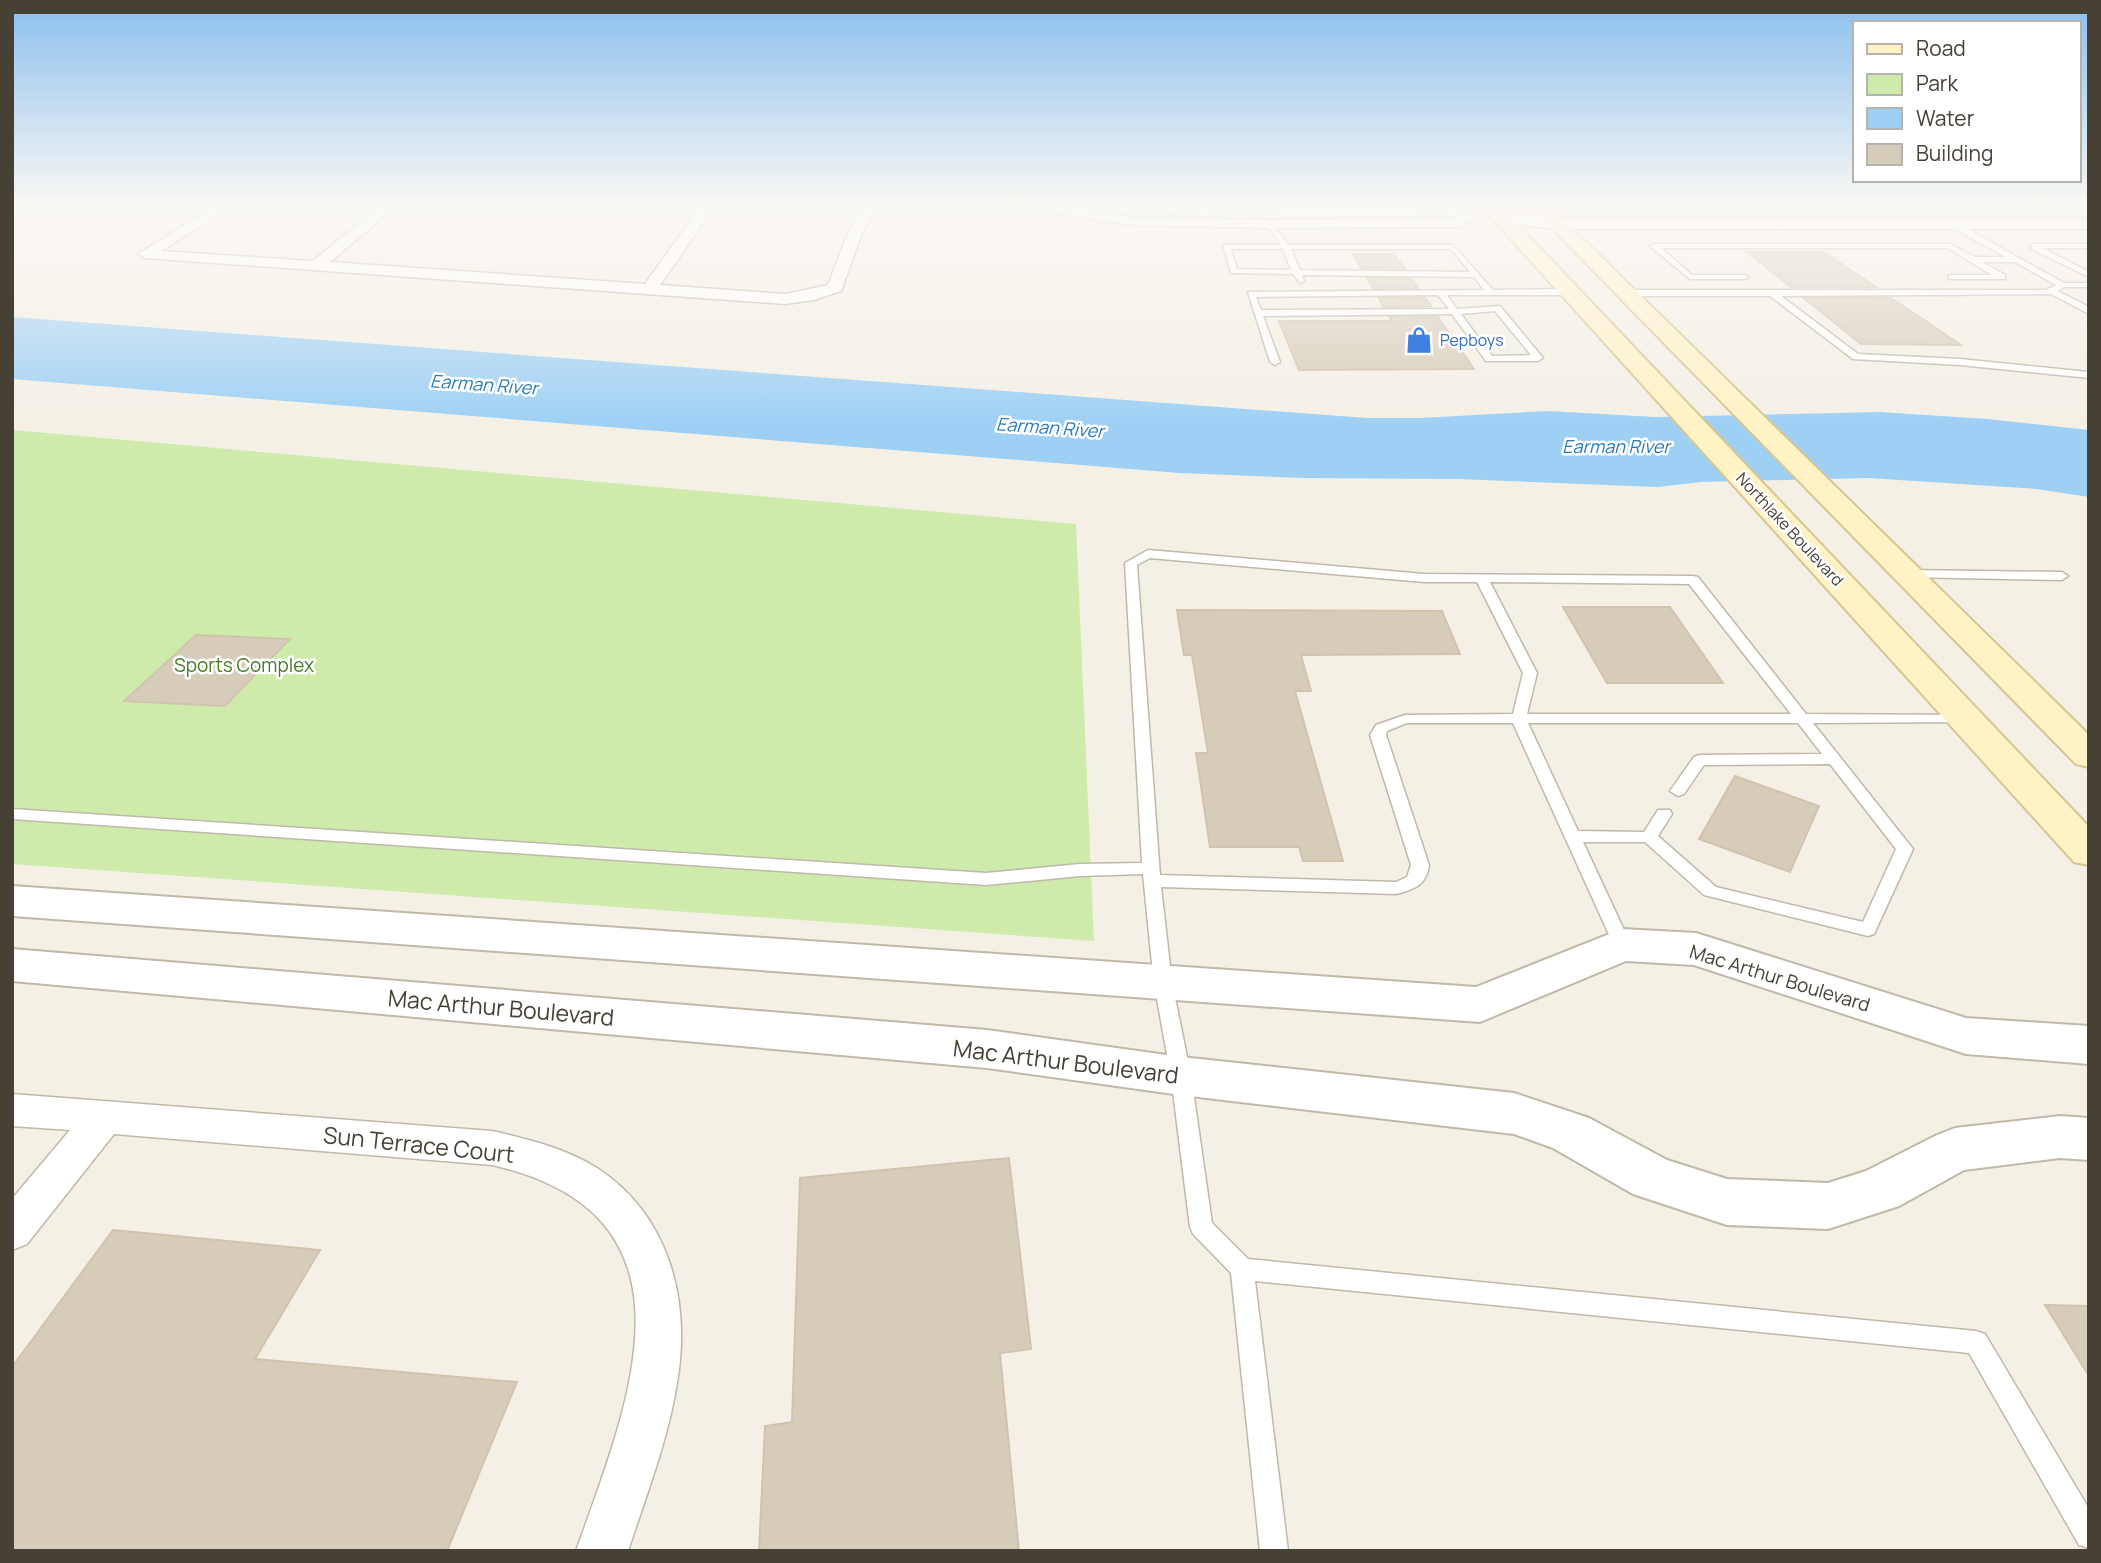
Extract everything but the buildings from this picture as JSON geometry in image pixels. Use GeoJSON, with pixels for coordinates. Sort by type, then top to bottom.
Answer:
{"type":"FeatureCollection","features":[{"type":"Feature","properties":{"kind":"main road","name":"Northlake Boulevard"},"geometry":{"type":"LineString","coordinates":[[1559,279],[2089,852]]}},
{"type":"Feature","properties":{"kind":"main road"},"geometry":{"type":"LineString","coordinates":[[1611,279],[2089,756]]}},
{"type":"Feature","properties":{"kind":"street"},"geometry":{"type":"LineString","coordinates":[[496,279],[770,299],[800,298],[826,292],[835,288],[838,279]]}},
{"type":"Feature","properties":{"kind":"street"},"geometry":{"type":"LineString","coordinates":[[649,290],[657,279]]}},
{"type":"Feature","properties":{"kind":"street","name":"Mac Arthur Boulevard"},"geometry":{"type":"LineString","coordinates":[[12,901],[1479,1005],[1622,945],[1696,949],[1966,1035],[2089,1045]]}},
{"type":"Feature","properties":{"kind":"street","name":"Mac Arthur Boulevard"},"geometry":{"type":"LineString","coordinates":[[12,965],[987,1049],[1181,1076],[1514,1114],[1571,1133],[1652,1178],[1727,1202],[1828,1206],[1880,1190],[1955,1150],[2060,1137],[2089,1139]]}},
{"type":"Feature","properties":{"kind":"street","name":"Sun Terrace Court"},"geometry":{"type":"LineString","coordinates":[[12,1110],[492,1148],[530,1156],[559,1166],[585,1181],[608,1199],[637,1236],[651,1263],[659,1294],[662,1331],[657,1370],[647,1410],[602,1551]]}},
{"type":"Feature","properties":{"kind":"street"},"geometry":{"type":"LineString","coordinates":[[12,1231],[105,1116]]}},
{"type":"Feature","properties":{"kind":"lane"},"geometry":{"type":"LineString","coordinates":[[1299,279],[1309,293]]}},
{"type":"Feature","properties":{"kind":"lane"},"geometry":{"type":"LineString","coordinates":[[1479,279],[1490,292]]}},
{"type":"Feature","properties":{"kind":"lane"},"geometry":{"type":"LineString","coordinates":[[2051,279],[2062,285],[2089,285]]}},
{"type":"Feature","properties":{"kind":"lane"},"geometry":{"type":"LineString","coordinates":[[1625,293],[2047,293],[2062,285]]}},
{"type":"Feature","properties":{"kind":"lane"},"geometry":{"type":"LineString","coordinates":[[2052,291],[2089,311]]}},
{"type":"Feature","properties":{"kind":"lane"},"geometry":{"type":"LineString","coordinates":[[1275,362],[1251,293],[1571,292]]}},
{"type":"Feature","properties":{"kind":"lane"},"geometry":{"type":"LineString","coordinates":[[1258,313],[1455,312],[1497,308],[1538,358],[1489,359],[1455,312],[1441,293]]}},
{"type":"Feature","properties":{"kind":"lane"},"geometry":{"type":"LineString","coordinates":[[1772,293],[1856,357],[1960,362],[2089,375]]}},
{"type":"Feature","properties":{"kind":"lane"},"geometry":{"type":"LineString","coordinates":[[1273,1551],[1242,1269],[1201,1227],[1181,1076],[1163,983],[1152,875],[1131,563],[1148,554],[1163,554],[1424,578],[1693,579],[1905,849],[1868,930],[1710,891],[1649,836],[1572,836]]}},
{"type":"Feature","properties":{"kind":"lane"},"geometry":{"type":"LineString","coordinates":[[1908,574],[2062,576]]}},
{"type":"Feature","properties":{"kind":"lane"},"geometry":{"type":"LineString","coordinates":[[1482,579],[1530,673],[1519,719],[1622,945]]}},
{"type":"Feature","properties":{"kind":"lane"},"geometry":{"type":"LineString","coordinates":[[12,814],[986,878],[1080,870],[1384,888],[1405,886],[1420,873],[1420,865],[1379,742],[1381,727],[1405,719],[1965,718]]}},
{"type":"Feature","properties":{"kind":"lane"},"geometry":{"type":"LineString","coordinates":[[1678,792],[1699,760],[1834,759]]}},
{"type":"Feature","properties":{"kind":"lane"},"geometry":{"type":"LineString","coordinates":[[1649,836],[1664,814]]}},
{"type":"Feature","properties":{"kind":"lane"},"geometry":{"type":"LineString","coordinates":[[1242,1269],[1976,1342],[2089,1535]]}},
{"type":"Feature","properties":{"kind":"green space","name":"Sports Complex"},"geometry":{"type":"Polygon","coordinates":[[[12,430],[1076,524],[1094,941],[12,864],[12,430]]]}},
{"type":"Feature","properties":{"kind":"water","name":"Earman River"},"geometry":{"type":"Polygon","coordinates":[[[12,317],[1367,418],[1548,411],[1655,417],[1880,412],[1988,419],[2089,430],[2089,497],[2036,489],[1868,478],[1701,482],[1657,487],[1458,479],[1304,478],[1179,473],[12,379],[12,317]]]}},
{"type":"Feature","properties":{"kind":"place","name":"Pepboys"},"geometry":{"type":"Point","coordinates":[1419,340]}}]}
